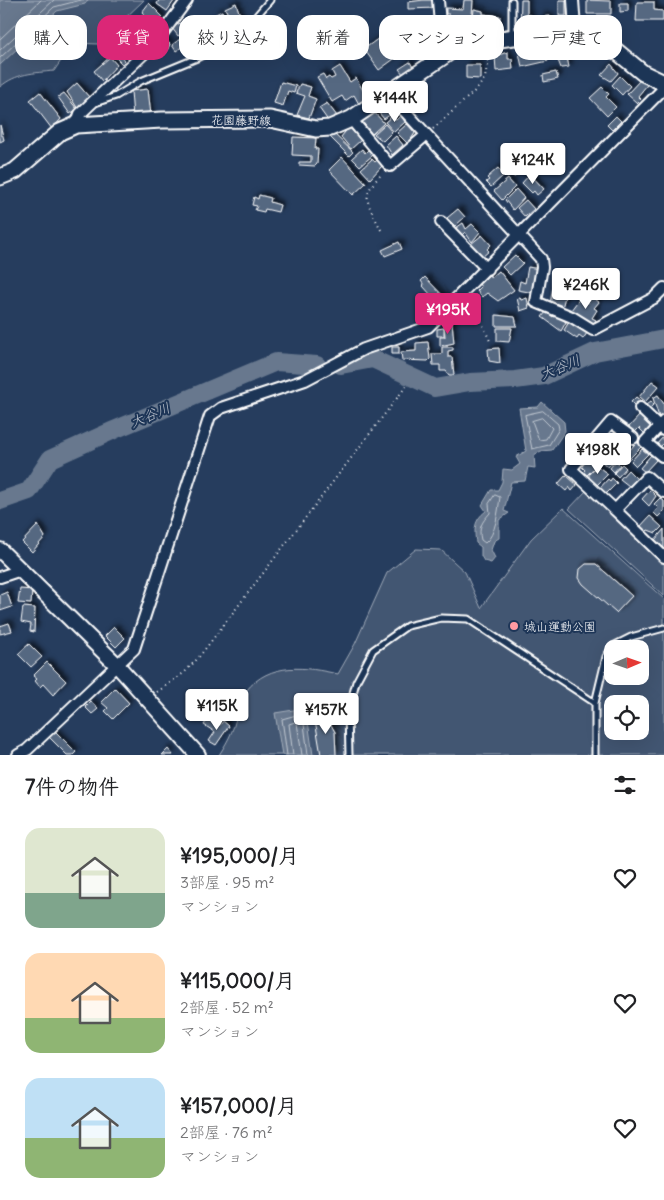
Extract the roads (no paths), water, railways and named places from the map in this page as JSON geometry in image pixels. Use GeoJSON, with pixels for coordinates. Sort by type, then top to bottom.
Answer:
{"type":"FeatureCollection","features":[{"type":"Feature","properties":{"kind":"main road","name":"花園藤野線"},"geometry":{"type":"LineString","coordinates":[[504,39],[512,38]]}},
{"type":"Feature","properties":{"kind":"main road","name":"花園藤野線"},"geometry":{"type":"LineString","coordinates":[[622,56],[643,73],[664,84]]}},
{"type":"Feature","properties":{"kind":"main road","name":"花園藤野線"},"geometry":{"type":"LineString","coordinates":[[0,177],[15,170],[60,132],[76,125],[137,121],[270,119],[316,129],[330,128],[351,119],[436,60]]}},
{"type":"Feature","properties":{"kind":"street"},"geometry":{"type":"LineString","coordinates":[[76,125],[80,114],[155,43],[187,0]]}},
{"type":"Feature","properties":{"kind":"street"},"geometry":{"type":"LineString","coordinates":[[438,0],[439,15]]}},
{"type":"Feature","properties":{"kind":"street"},"geometry":{"type":"LineString","coordinates":[[573,0],[574,15]]}},
{"type":"Feature","properties":{"kind":"street"},"geometry":{"type":"LineString","coordinates":[[18,755],[34,744],[116,664],[134,649],[210,416],[221,408],[306,380],[364,349],[428,327],[468,289],[664,88]]}},
{"type":"Feature","properties":{"kind":"street"},"geometry":{"type":"LineString","coordinates":[[389,94],[425,136],[520,234],[541,259],[542,267],[536,302],[572,317],[594,330],[654,298],[664,288]]}},
{"type":"Feature","properties":{"kind":"street"},"geometry":{"type":"LineString","coordinates":[[351,119],[390,166],[425,136]]}},
{"type":"Feature","properties":{"kind":"street"},"geometry":{"type":"LineString","coordinates":[[441,222],[486,269]]}},
{"type":"Feature","properties":{"kind":"street"},"geometry":{"type":"LineString","coordinates":[[640,408],[662,426],[645,442],[662,456]]}},
{"type":"Feature","properties":{"kind":"street"},"geometry":{"type":"LineString","coordinates":[[633,438],[611,422],[572,469],[664,557]]}},
{"type":"Feature","properties":{"kind":"street"},"geometry":{"type":"LineString","coordinates":[[615,510],[647,477],[664,492]]}},
{"type":"Feature","properties":{"kind":"street"},"geometry":{"type":"LineString","coordinates":[[0,550],[116,664],[198,755]]}},
{"type":"Feature","properties":{"kind":"street"},"geometry":{"type":"LineString","coordinates":[[0,578],[21,570]]}},
{"type":"Feature","properties":{"kind":"lane"},"geometry":{"type":"LineString","coordinates":[[90,104],[116,96],[142,81],[227,43],[246,28],[270,0]]}},
{"type":"Feature","properties":{"kind":"lane"},"geometry":{"type":"LineString","coordinates":[[512,1],[512,38]]}},
{"type":"Feature","properties":{"kind":"lane"},"geometry":{"type":"LineString","coordinates":[[349,755],[348,712],[356,682],[373,650],[407,626],[441,618],[468,619],[595,703]]}},
{"type":"Feature","properties":{"kind":"lane"},"geometry":{"type":"LineString","coordinates":[[595,755],[595,703],[606,657],[612,646],[631,637],[664,628]]}},
{"type":"Feature","properties":{"kind":"water"},"geometry":{"type":"Polygon","coordinates":[[[0,0],[88,0],[85,4],[57,11],[53,15],[15,15],[15,51],[0,65],[0,0]]]}},
{"type":"Feature","properties":{"kind":"water"},"geometry":{"type":"Polygon","coordinates":[[[542,402],[564,422],[565,431],[552,450],[541,451],[534,455],[535,468],[528,467],[525,481],[511,482],[504,511],[509,513],[499,520],[499,538],[494,541],[491,550],[495,558],[491,563],[484,561],[481,556],[481,547],[476,543],[475,533],[477,521],[486,511],[482,505],[491,490],[498,490],[502,482],[503,469],[512,470],[520,464],[516,457],[526,451],[519,408],[538,407],[542,402]]]}},
{"type":"Feature","properties":{"kind":"water"},"geometry":{"type":"Polygon","coordinates":[[[306,708],[313,755],[282,755],[275,713],[306,708]]]}},
{"type":"Feature","properties":{"kind":"waterway","name":"大谷川"},"geometry":{"type":"LineString","coordinates":[[341,365],[373,359],[435,388],[470,382],[515,380],[544,376],[595,352],[664,339]]}},
{"type":"Feature","properties":{"kind":"waterway","name":"大谷川"},"geometry":{"type":"LineString","coordinates":[[0,501],[29,491],[50,459],[114,430],[276,362],[317,365]]}},
{"type":"Feature","properties":{"kind":"place","name":"城山運動公園"},"geometry":{"type":"Point","coordinates":[514,626]}}]}
